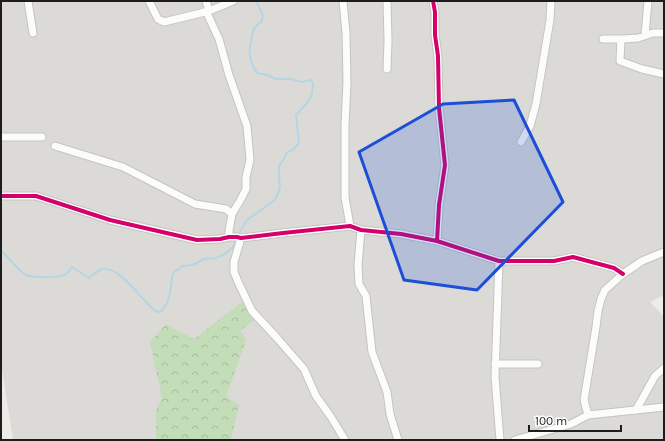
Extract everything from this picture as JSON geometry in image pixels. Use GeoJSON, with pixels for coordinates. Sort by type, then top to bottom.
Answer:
{"type":"FeatureCollection","features":[{"type":"Feature","properties":{"kind":"street"},"geometry":{"type":"LineString","coordinates":[[28,1],[33,33]]}},
{"type":"Feature","properties":{"kind":"street"},"geometry":{"type":"LineString","coordinates":[[149,1],[158,19],[164,22],[208,11],[233,1]]}},
{"type":"Feature","properties":{"kind":"street"},"geometry":{"type":"LineString","coordinates":[[206,1],[208,11],[219,39],[229,75],[247,126],[250,160],[246,177],[246,189],[232,214],[229,237]]}},
{"type":"Feature","properties":{"kind":"street"},"geometry":{"type":"LineString","coordinates":[[343,1],[346,33],[345,197],[350,226]]}},
{"type":"Feature","properties":{"kind":"street"},"geometry":{"type":"LineString","coordinates":[[387,1],[388,68]]}},
{"type":"Feature","properties":{"kind":"street"},"geometry":{"type":"LineString","coordinates":[[433,1],[438,56],[438,108],[446,166],[439,205],[437,241]]}},
{"type":"Feature","properties":{"kind":"street"},"geometry":{"type":"LineString","coordinates":[[521,142],[530,126],[536,104],[549,28],[551,1]]}},
{"type":"Feature","properties":{"kind":"street"},"geometry":{"type":"LineString","coordinates":[[645,35],[648,1]]}},
{"type":"Feature","properties":{"kind":"street"},"geometry":{"type":"LineString","coordinates":[[603,39],[638,38],[653,33],[664,34]]}},
{"type":"Feature","properties":{"kind":"street"},"geometry":{"type":"LineString","coordinates":[[621,39],[620,61],[642,69],[664,74]]}},
{"type":"Feature","properties":{"kind":"street"},"geometry":{"type":"LineString","coordinates":[[1,137],[42,137]]}},
{"type":"Feature","properties":{"kind":"street"},"geometry":{"type":"LineString","coordinates":[[55,146],[122,167],[194,204],[226,209],[232,214]]}},
{"type":"Feature","properties":{"kind":"street"},"geometry":{"type":"LineString","coordinates":[[1,196],[36,196],[110,220],[197,240],[229,237],[241,238],[283,232],[350,226],[361,230],[401,234],[437,241],[499,261],[554,261],[573,257],[610,266],[623,274]]}},
{"type":"Feature","properties":{"kind":"street"},"geometry":{"type":"LineString","coordinates":[[361,230],[358,284],[366,296],[372,352],[387,392],[390,414],[398,440]]}},
{"type":"Feature","properties":{"kind":"street"},"geometry":{"type":"LineString","coordinates":[[241,238],[234,262],[234,272],[252,311],[304,369],[316,396],[345,440]]}},
{"type":"Feature","properties":{"kind":"street"},"geometry":{"type":"LineString","coordinates":[[588,415],[584,400],[598,311],[605,290],[623,274],[642,262],[664,252]]}},
{"type":"Feature","properties":{"kind":"street"},"geometry":{"type":"LineString","coordinates":[[499,261],[495,377],[500,440]]}},
{"type":"Feature","properties":{"kind":"street"},"geometry":{"type":"LineString","coordinates":[[495,364],[538,364]]}},
{"type":"Feature","properties":{"kind":"street"},"geometry":{"type":"LineString","coordinates":[[636,410],[655,376],[664,368]]}},
{"type":"Feature","properties":{"kind":"street"},"geometry":{"type":"LineString","coordinates":[[515,440],[571,424],[588,415],[664,408]]}},
{"type":"Feature","properties":{"kind":"highlighted area"},"geometry":{"type":"Polygon","coordinates":[[[514,100],[563,202],[477,290],[404,280],[359,152],[443,104],[514,100]]]}},
{"type":"Feature","properties":{"kind":"shaded area"},"geometry":{"type":"Polygon","coordinates":[[[1,1],[664,1],[664,295],[650,302],[664,317],[664,440],[13,440],[1,363],[1,1]]]}},
{"type":"Feature","properties":{"kind":"green space"},"geometry":{"type":"Polygon","coordinates":[[[242,302],[253,320],[240,331],[246,340],[226,397],[239,405],[231,440],[156,440],[156,410],[162,398],[150,342],[166,324],[194,339],[242,302]]]}},
{"type":"Feature","properties":{"kind":"waterway"},"geometry":{"type":"LineString","coordinates":[[238,235],[247,220],[275,200],[280,188],[279,166],[286,153],[294,149],[299,143],[296,115],[308,102],[312,94],[313,84],[311,80],[302,82],[290,79],[276,79],[257,73],[251,60],[251,42],[253,31],[262,21],[263,15],[256,1]]}},
{"type":"Feature","properties":{"kind":"waterway"},"geometry":{"type":"LineString","coordinates":[[1,251],[19,270],[26,275],[34,277],[63,275],[72,267],[89,278],[102,269],[109,269],[124,278],[157,312],[162,311],[168,302],[173,273],[182,266],[193,265],[204,259],[216,258],[225,254],[233,247],[237,239]]}},
{"type":"Feature","properties":{"kind":"cycle path"},"geometry":{"type":"LineString","coordinates":[[433,1],[438,56],[439,108],[445,165],[439,205],[437,241]]}},
{"type":"Feature","properties":{"kind":"cycle path"},"geometry":{"type":"LineString","coordinates":[[1,196],[36,196],[110,220],[197,240],[229,237],[241,238],[350,226],[361,230],[401,234],[437,241],[499,261],[554,261],[573,257],[614,268],[623,274]]}}]}
